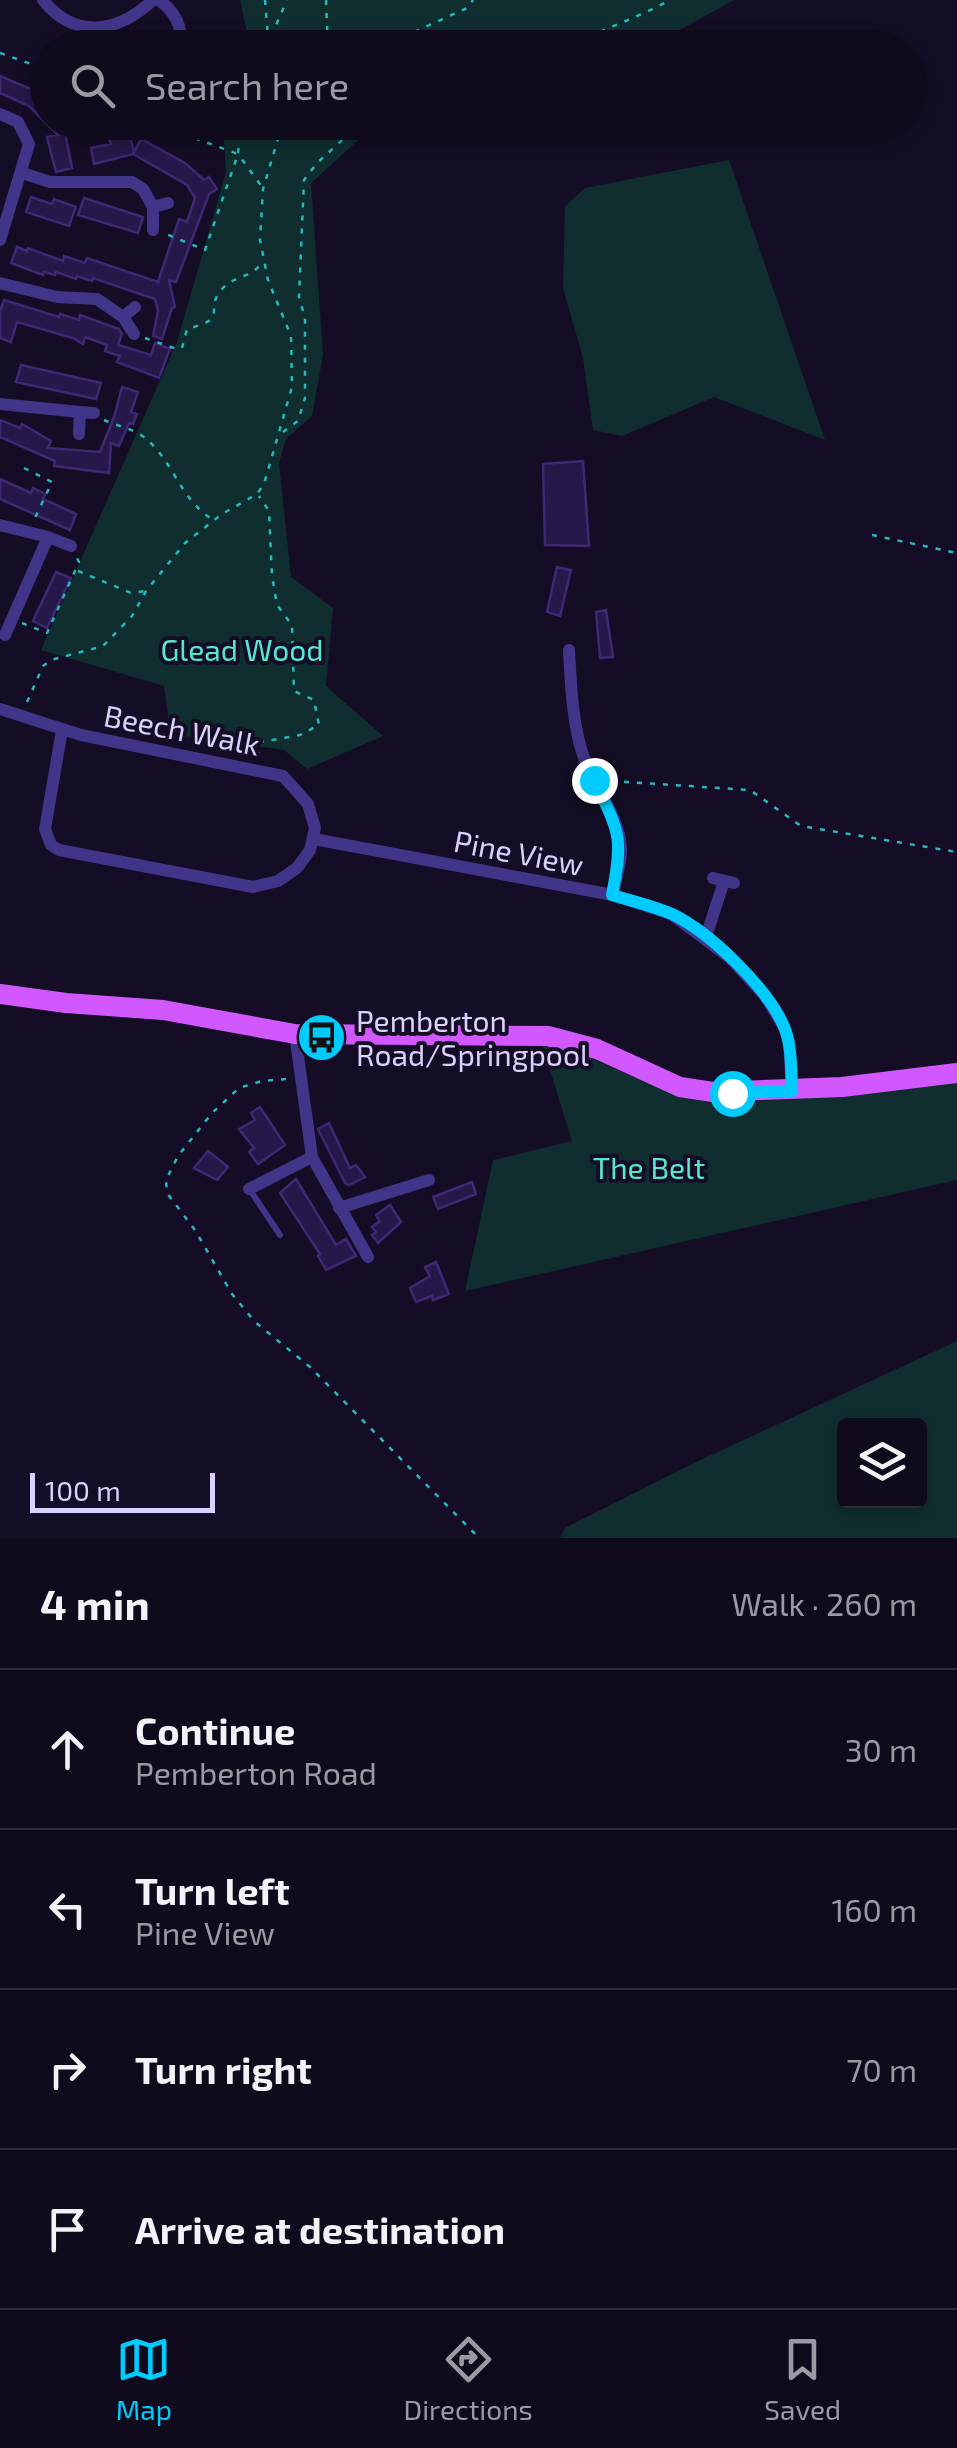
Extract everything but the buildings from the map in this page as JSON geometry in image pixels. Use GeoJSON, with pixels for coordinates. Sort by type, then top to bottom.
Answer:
{"type":"FeatureCollection","features":[{"type":"Feature","properties":{"kind":"main road"},"geometry":{"type":"LineString","coordinates":[[0,994],[163,1010],[295,1034],[548,1036],[597,1049],[680,1087],[732,1093],[792,1091],[957,1073]]}},
{"type":"Feature","properties":{"kind":"street"},"geometry":{"type":"LineString","coordinates":[[44,0],[64,22],[86,28],[126,18],[156,0],[174,14],[182,30]]}},
{"type":"Feature","properties":{"kind":"street"},"geometry":{"type":"LineString","coordinates":[[0,114],[18,122],[28,136],[29,153],[0,240]]}},
{"type":"Feature","properties":{"kind":"street"},"geometry":{"type":"LineString","coordinates":[[22,173],[50,182],[132,182],[147,194],[154,208],[153,230]]}},
{"type":"Feature","properties":{"kind":"street"},"geometry":{"type":"LineString","coordinates":[[154,208],[168,203]]}},
{"type":"Feature","properties":{"kind":"street"},"geometry":{"type":"LineString","coordinates":[[0,283],[57,297],[97,299],[123,317],[134,334]]}},
{"type":"Feature","properties":{"kind":"street"},"geometry":{"type":"LineString","coordinates":[[123,317],[136,307]]}},
{"type":"Feature","properties":{"kind":"street"},"geometry":{"type":"LineString","coordinates":[[0,404],[87,413],[79,434]]}},
{"type":"Feature","properties":{"kind":"street"},"geometry":{"type":"LineString","coordinates":[[0,525],[29,530],[71,546]]}},
{"type":"Feature","properties":{"kind":"street"},"geometry":{"type":"LineString","coordinates":[[5,635],[48,536]]}},
{"type":"Feature","properties":{"kind":"street"},"geometry":{"type":"LineString","coordinates":[[569,650],[572,710],[584,758],[616,827],[621,850],[612,895]]}},
{"type":"Feature","properties":{"kind":"street","name":"Beech Walk"},"geometry":{"type":"LineString","coordinates":[[0,709],[62,730],[284,776],[301,793],[313,816],[314,839]]}},
{"type":"Feature","properties":{"kind":"street"},"geometry":{"type":"LineString","coordinates":[[62,730],[45,829],[52,845],[59,850],[253,887],[288,875],[305,859],[314,839]]}},
{"type":"Feature","properties":{"kind":"street","name":"Pine View"},"geometry":{"type":"LineString","coordinates":[[314,839],[612,895],[671,914],[706,938],[748,976],[777,1014],[789,1042],[792,1091]]}},
{"type":"Feature","properties":{"kind":"street"},"geometry":{"type":"LineString","coordinates":[[706,938],[724,880]]}},
{"type":"Feature","properties":{"kind":"street"},"geometry":{"type":"LineString","coordinates":[[295,1034],[312,1156],[368,1257]]}},
{"type":"Feature","properties":{"kind":"street"},"geometry":{"type":"LineString","coordinates":[[250,1189],[312,1156]]}},
{"type":"Feature","properties":{"kind":"street"},"geometry":{"type":"LineString","coordinates":[[339,1208],[429,1180]]}},
{"type":"Feature","properties":{"kind":"lane"},"geometry":{"type":"LineString","coordinates":[[250,1189],[280,1234]]}},
{"type":"Feature","properties":{"kind":"path"},"geometry":{"type":"LineString","coordinates":[[265,0],[267,30]]}},
{"type":"Feature","properties":{"kind":"path"},"geometry":{"type":"LineString","coordinates":[[273,30],[287,0]]}},
{"type":"Feature","properties":{"kind":"path"},"geometry":{"type":"LineString","coordinates":[[326,0],[327,30]]}},
{"type":"Feature","properties":{"kind":"path"},"geometry":{"type":"LineString","coordinates":[[419,30],[467,8],[473,0]]}},
{"type":"Feature","properties":{"kind":"path"},"geometry":{"type":"LineString","coordinates":[[608,30],[670,0]]}},
{"type":"Feature","properties":{"kind":"path"},"geometry":{"type":"LineString","coordinates":[[0,54],[30,64]]}},
{"type":"Feature","properties":{"kind":"path"},"geometry":{"type":"LineString","coordinates":[[200,140],[238,154],[263,188]]}},
{"type":"Feature","properties":{"kind":"path"},"geometry":{"type":"LineString","coordinates":[[153,230],[206,250],[238,154],[239,140]]}},
{"type":"Feature","properties":{"kind":"path"},"geometry":{"type":"LineString","coordinates":[[21,718],[44,666],[51,660],[103,646],[132,616],[146,590],[184,543],[257,494],[264,484],[292,388],[291,336],[263,261],[260,240],[263,188],[278,140]]}},
{"type":"Feature","properties":{"kind":"path"},"geometry":{"type":"LineString","coordinates":[[281,434],[298,422],[305,398],[305,318],[299,297],[304,180],[342,140]]}},
{"type":"Feature","properties":{"kind":"path"},"geometry":{"type":"LineString","coordinates":[[134,334],[182,348],[188,329],[210,323],[214,318],[223,287],[252,274],[263,261]]}},
{"type":"Feature","properties":{"kind":"path"},"geometry":{"type":"LineString","coordinates":[[87,413],[140,434],[161,454],[190,500],[214,520]]}},
{"type":"Feature","properties":{"kind":"path"},"geometry":{"type":"LineString","coordinates":[[24,468],[52,482],[29,530]]}},
{"type":"Feature","properties":{"kind":"path"},"geometry":{"type":"LineString","coordinates":[[255,768],[261,742],[300,734],[319,725],[314,700],[294,691],[292,625],[277,605],[269,511],[257,494]]}},
{"type":"Feature","properties":{"kind":"path"},"geometry":{"type":"LineString","coordinates":[[872,535],[957,553]]}},
{"type":"Feature","properties":{"kind":"path"},"geometry":{"type":"LineString","coordinates":[[12,619],[48,633],[80,562],[71,546]]}},
{"type":"Feature","properties":{"kind":"path"},"geometry":{"type":"LineString","coordinates":[[76,570],[131,593],[146,590]]}},
{"type":"Feature","properties":{"kind":"path"},"geometry":{"type":"LineString","coordinates":[[594,780],[750,790],[801,826],[957,852]]}},
{"type":"Feature","properties":{"kind":"path"},"geometry":{"type":"LineString","coordinates":[[301,1078],[262,1081],[240,1088],[212,1113],[178,1156],[166,1180],[166,1193],[194,1230],[232,1294],[255,1322],[310,1368],[480,1538]]}},
{"type":"Feature","properties":{"kind":"green space"},"geometry":{"type":"Polygon","coordinates":[[[240,0],[734,0],[680,30],[246,30],[240,0]]]}},
{"type":"Feature","properties":{"kind":"green space","name":"Glead Wood"},"geometry":{"type":"Polygon","coordinates":[[[224,140],[358,140],[311,183],[323,355],[312,416],[286,439],[279,463],[291,577],[333,608],[326,686],[383,736],[307,769],[284,750],[171,734],[164,686],[41,650],[177,342],[226,172],[224,140]]]}},
{"type":"Feature","properties":{"kind":"green space"},"geometry":{"type":"Polygon","coordinates":[[[729,160],[825,440],[714,397],[622,436],[593,430],[583,358],[563,288],[565,206],[585,188],[729,160]]]}},
{"type":"Feature","properties":{"kind":"green space","name":"The Belt"},"geometry":{"type":"Polygon","coordinates":[[[542,1044],[566,1048],[653,1085],[713,1100],[762,1101],[957,1077],[957,1180],[465,1291],[493,1160],[572,1141],[542,1044]]]}},
{"type":"Feature","properties":{"kind":"green space"},"geometry":{"type":"Polygon","coordinates":[[[957,1341],[957,1538],[560,1538],[565,1528],[694,1463],[957,1341]]]}},
{"type":"Feature","properties":{"kind":"place","name":"Pemberton Road/Springpool"},"geometry":{"type":"Point","coordinates":[321,1037]}},
{"type":"Feature","properties":{"kind":"route"},"geometry":{"type":"LineString","coordinates":[[594,780],[616,827],[621,850],[612,895],[687,923],[748,976],[784,1027],[789,1042],[792,1091],[732,1093]]}}]}
